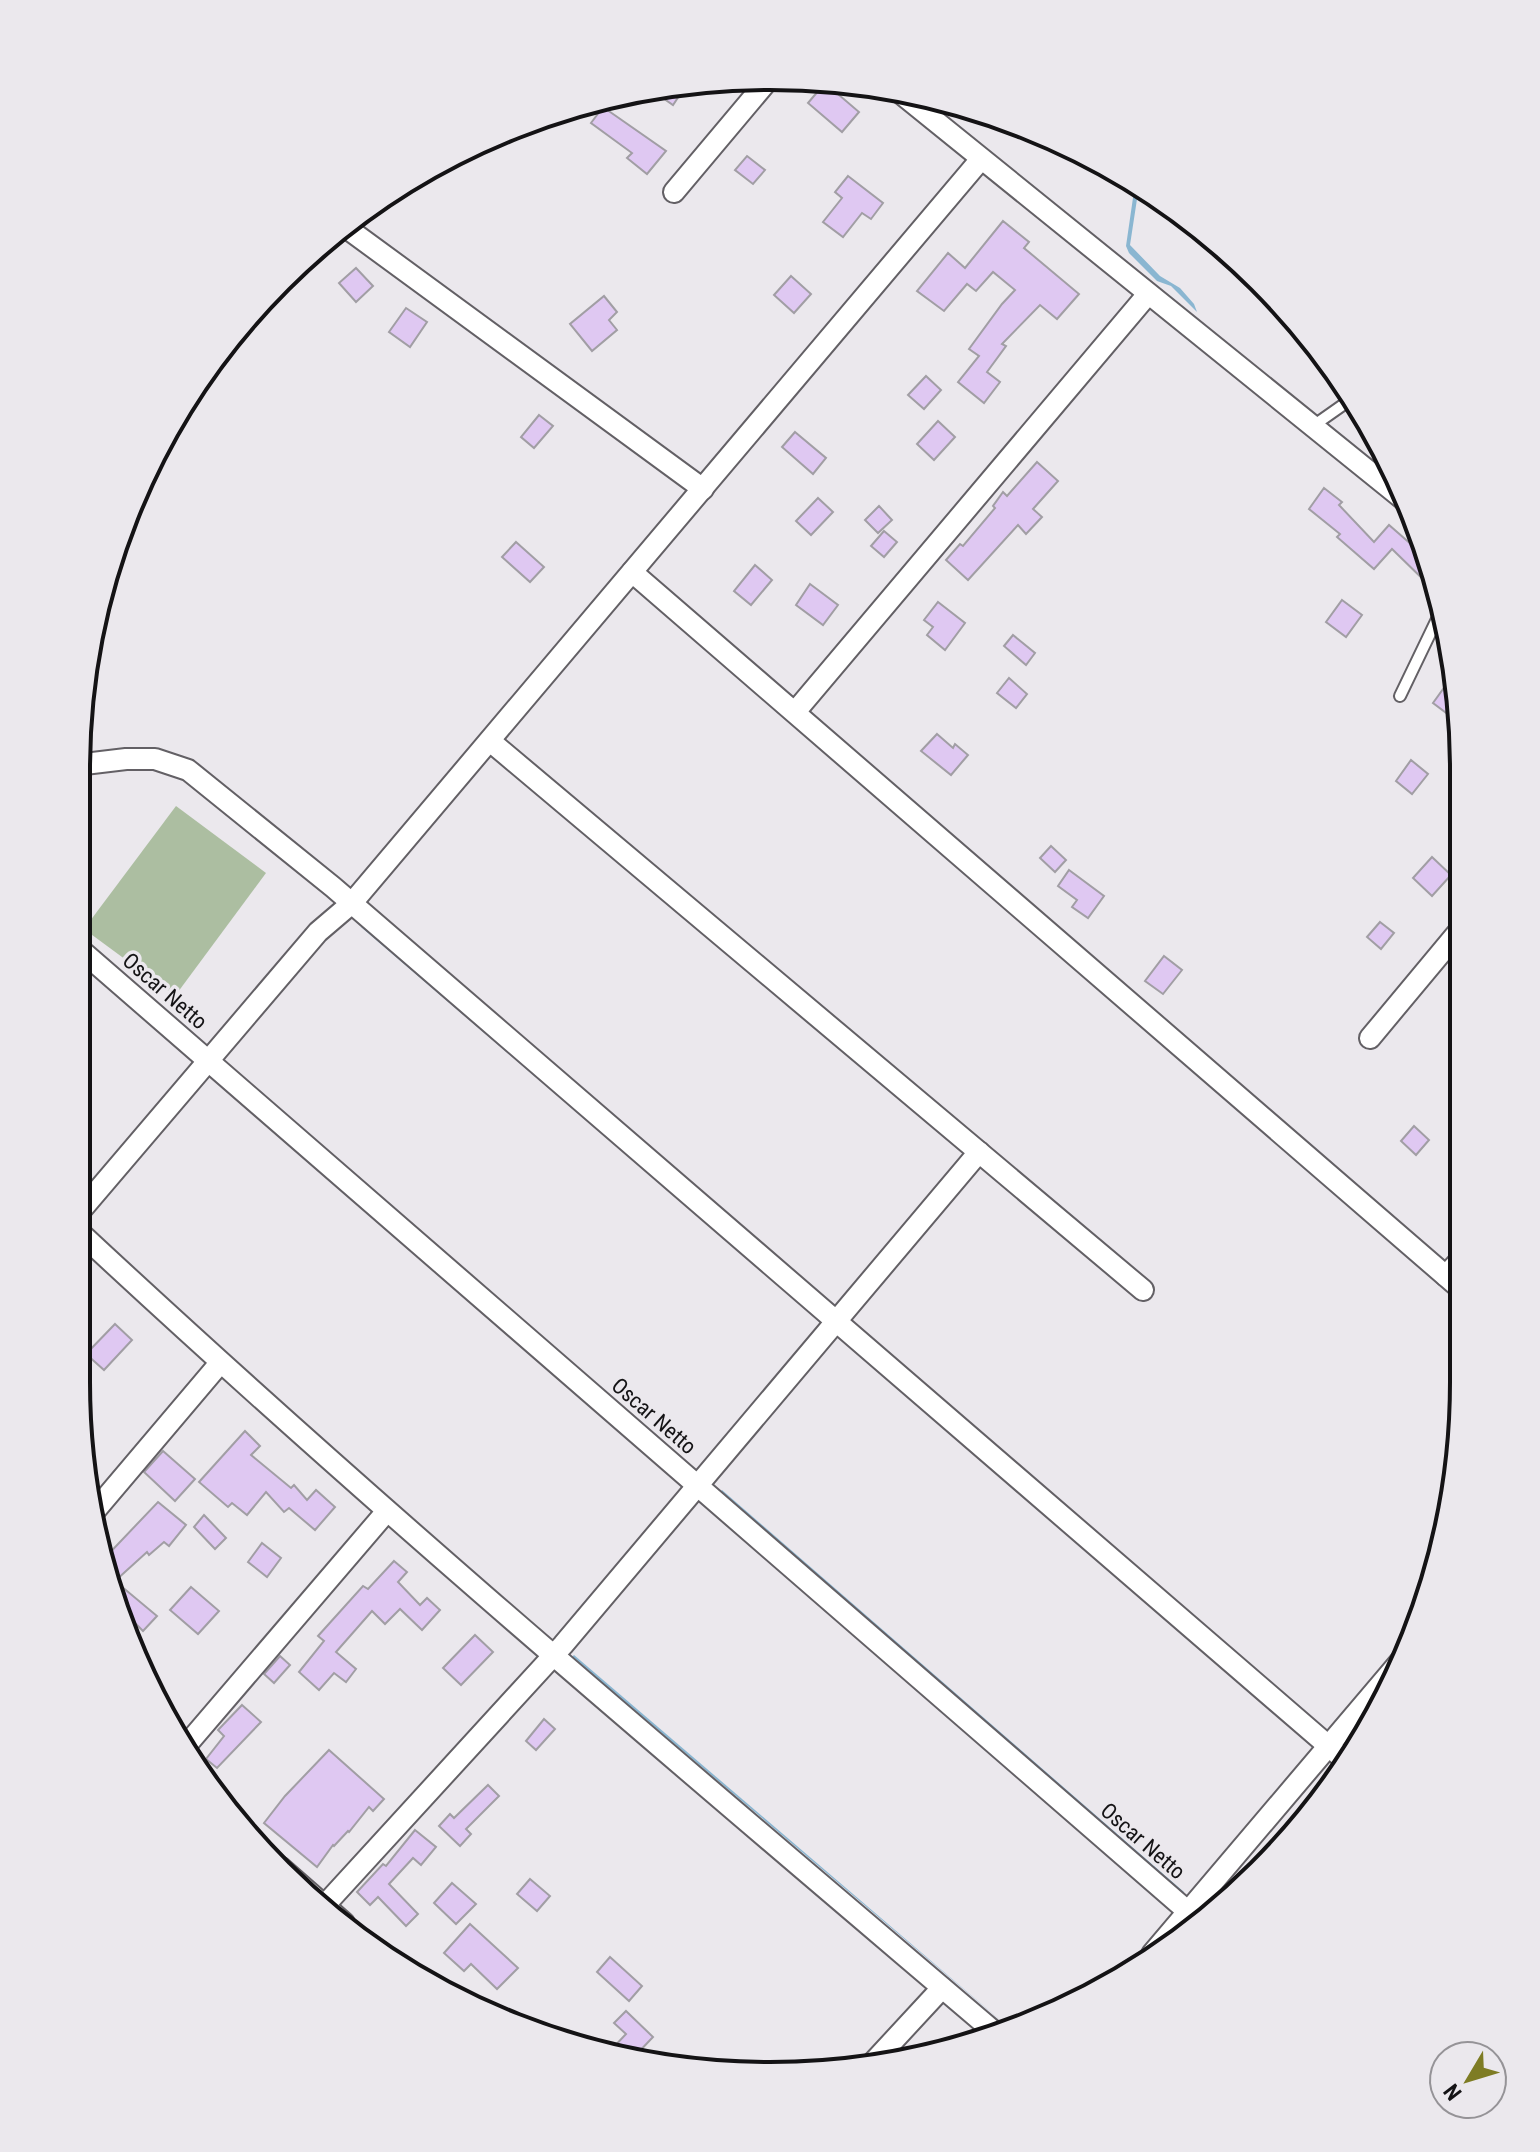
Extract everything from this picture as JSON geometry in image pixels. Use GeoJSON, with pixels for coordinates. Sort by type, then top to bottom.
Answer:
{"type":"FeatureCollection","features":[{"type":"Feature","properties":{"kind":"street"},"geometry":{"type":"LineString","coordinates":[[674,192],[760,90]]}},
{"type":"Feature","properties":{"kind":"street"},"geometry":{"type":"LineString","coordinates":[[916,106],[1388,487]]}},
{"type":"Feature","properties":{"kind":"street"},"geometry":{"type":"LineString","coordinates":[[90,1199],[318,932],[352,903],[981,159]]}},
{"type":"Feature","properties":{"kind":"street"},"geometry":{"type":"LineString","coordinates":[[354,233],[703,489]]}},
{"type":"Feature","properties":{"kind":"street"},"geometry":{"type":"LineString","coordinates":[[795,712],[1148,294]]}},
{"type":"Feature","properties":{"kind":"street"},"geometry":{"type":"LineString","coordinates":[[632,572],[1450,1280]]}},
{"type":"Feature","properties":{"kind":"street"},"geometry":{"type":"LineString","coordinates":[[490,741],[1143,1290]]}},
{"type":"Feature","properties":{"kind":"street"},"geometry":{"type":"LineString","coordinates":[[90,763],[155,759],[188,770],[352,903],[1339,1754]]}},
{"type":"Feature","properties":{"kind":"street"},"geometry":{"type":"LineString","coordinates":[[1370,1038],[1450,942]]}},
{"type":"Feature","properties":{"kind":"street","name":"Oscar Netto"},"geometry":{"type":"LineString","coordinates":[[90,958],[1191,1915]]}},
{"type":"Feature","properties":{"kind":"street"},"geometry":{"type":"LineString","coordinates":[[330,1900],[554,1655],[979,1152]]}},
{"type":"Feature","properties":{"kind":"street"},"geometry":{"type":"LineString","coordinates":[[90,1242],[220,1363],[387,1511],[988,2026]]}},
{"type":"Feature","properties":{"kind":"street"},"geometry":{"type":"LineString","coordinates":[[101,1503],[220,1363]]}},
{"type":"Feature","properties":{"kind":"street"},"geometry":{"type":"LineString","coordinates":[[192,1739],[387,1511]]}},
{"type":"Feature","properties":{"kind":"street"},"geometry":{"type":"LineString","coordinates":[[1204,1905],[1376,1690]]}},
{"type":"Feature","properties":{"kind":"street"},"geometry":{"type":"LineString","coordinates":[[883,2052],[942,1988]]}},
{"type":"Feature","properties":{"kind":"lane"},"geometry":{"type":"LineString","coordinates":[[1313,426],[1343,405]]}},
{"type":"Feature","properties":{"kind":"lane"},"geometry":{"type":"LineString","coordinates":[[1400,696],[1434,625]]}},
{"type":"Feature","properties":{"kind":"green space"},"geometry":{"type":"Polygon","coordinates":[[[176,806],[266,873],[175,996],[90,933],[90,921],[176,806]]]}},
{"type":"Feature","properties":{"kind":"water"},"geometry":{"type":"Polygon","coordinates":[[[1133,196],[1137,198],[1130,245],[1160,276],[1180,288],[1197,312],[1171,286],[1157,281],[1126,246],[1133,196]]]}},
{"type":"Feature","properties":{"kind":"water"},"geometry":{"type":"Polygon","coordinates":[[[362,926],[821,1322],[361,927],[362,926]]]}},
{"type":"Feature","properties":{"kind":"water"},"geometry":{"type":"Polygon","coordinates":[[[722,1490],[1184,1892],[721,1491],[722,1490]]]}},
{"type":"Feature","properties":{"kind":"water"},"geometry":{"type":"Polygon","coordinates":[[[574,1655],[1001,2021],[1001,2021],[572,1657],[574,1655]]]}},
{"type":"Feature","properties":{"kind":"building"},"geometry":{"type":"Polygon","coordinates":[[[818,91],[837,94],[859,112],[842,132],[808,103],[818,91]]]}},
{"type":"Feature","properties":{"kind":"building"},"geometry":{"type":"Polygon","coordinates":[[[679,96],[673,105],[664,99],[679,96]]]}},
{"type":"Feature","properties":{"kind":"building"},"geometry":{"type":"Polygon","coordinates":[[[607,110],[666,151],[647,174],[627,158],[632,153],[591,123],[599,112],[607,110]]]}},
{"type":"Feature","properties":{"kind":"building"},"geometry":{"type":"Polygon","coordinates":[[[747,156],[765,170],[753,184],[735,170],[747,156]]]}},
{"type":"Feature","properties":{"kind":"building"},"geometry":{"type":"Polygon","coordinates":[[[848,176],[883,203],[871,219],[862,213],[843,237],[823,222],[842,198],[835,192],[848,176]]]}},
{"type":"Feature","properties":{"kind":"building"},"geometry":{"type":"Polygon","coordinates":[[[1003,221],[1029,242],[1024,248],[1079,294],[1057,319],[1040,305],[1002,344],[1006,346],[987,372],[1000,382],[984,403],[958,382],[979,356],[969,349],[1015,290],[993,272],[976,291],[967,284],[944,311],[917,291],[948,253],[965,268],[1003,221]]]}},
{"type":"Feature","properties":{"kind":"building"},"geometry":{"type":"Polygon","coordinates":[[[356,268],[373,286],[356,302],[339,283],[356,268]]]}},
{"type":"Feature","properties":{"kind":"building"},"geometry":{"type":"Polygon","coordinates":[[[791,276],[811,294],[794,313],[774,295],[791,276]]]}},
{"type":"Feature","properties":{"kind":"building"},"geometry":{"type":"Polygon","coordinates":[[[604,296],[617,312],[609,320],[617,330],[592,351],[570,324],[604,296]]]}},
{"type":"Feature","properties":{"kind":"building"},"geometry":{"type":"Polygon","coordinates":[[[406,308],[427,322],[410,347],[389,332],[406,308]]]}},
{"type":"Feature","properties":{"kind":"building"},"geometry":{"type":"Polygon","coordinates":[[[926,376],[941,390],[924,409],[908,395],[926,376]]]}},
{"type":"Feature","properties":{"kind":"building"},"geometry":{"type":"Polygon","coordinates":[[[539,415],[553,426],[534,448],[521,437],[539,415]]]}},
{"type":"Feature","properties":{"kind":"building"},"geometry":{"type":"Polygon","coordinates":[[[938,421],[955,437],[934,460],[917,444],[938,421]]]}},
{"type":"Feature","properties":{"kind":"building"},"geometry":{"type":"Polygon","coordinates":[[[795,432],[826,458],[813,474],[782,447],[795,432]]]}},
{"type":"Feature","properties":{"kind":"building"},"geometry":{"type":"Polygon","coordinates":[[[1037,462],[1058,481],[1033,509],[1042,517],[1026,534],[1018,525],[968,580],[946,560],[960,544],[963,546],[995,508],[993,506],[1003,492],[1007,496],[1037,462]]]}},
{"type":"Feature","properties":{"kind":"building"},"geometry":{"type":"Polygon","coordinates":[[[1324,488],[1342,502],[1339,505],[1374,542],[1389,525],[1412,545],[1422,579],[1392,549],[1374,569],[1337,537],[1340,534],[1309,509],[1324,488]]]}},
{"type":"Feature","properties":{"kind":"building"},"geometry":{"type":"Polygon","coordinates":[[[818,498],[833,512],[811,535],[796,521],[818,498]]]}},
{"type":"Feature","properties":{"kind":"building"},"geometry":{"type":"Polygon","coordinates":[[[879,506],[892,520],[878,533],[865,520],[879,506]]]}},
{"type":"Feature","properties":{"kind":"building"},"geometry":{"type":"Polygon","coordinates":[[[884,531],[897,542],[884,557],[871,546],[884,531]]]}},
{"type":"Feature","properties":{"kind":"building"},"geometry":{"type":"Polygon","coordinates":[[[516,542],[544,567],[530,582],[502,557],[516,542]]]}},
{"type":"Feature","properties":{"kind":"building"},"geometry":{"type":"Polygon","coordinates":[[[755,565],[772,580],[751,605],[734,591],[755,565]]]}},
{"type":"Feature","properties":{"kind":"building"},"geometry":{"type":"Polygon","coordinates":[[[810,584],[838,605],[823,625],[796,605],[810,584]]]}},
{"type":"Feature","properties":{"kind":"building"},"geometry":{"type":"Polygon","coordinates":[[[1342,600],[1362,615],[1346,637],[1326,622],[1342,600]]]}},
{"type":"Feature","properties":{"kind":"building"},"geometry":{"type":"Polygon","coordinates":[[[938,602],[965,623],[945,650],[927,635],[933,627],[924,620],[938,602]]]}},
{"type":"Feature","properties":{"kind":"building"},"geometry":{"type":"Polygon","coordinates":[[[1013,635],[1035,653],[1026,665],[1004,646],[1013,635]]]}},
{"type":"Feature","properties":{"kind":"building"},"geometry":{"type":"Polygon","coordinates":[[[1009,678],[1027,694],[1016,708],[997,693],[1009,678]]]}},
{"type":"Feature","properties":{"kind":"building"},"geometry":{"type":"Polygon","coordinates":[[[1445,687],[1448,714],[1433,703],[1445,687]]]}},
{"type":"Feature","properties":{"kind":"building"},"geometry":{"type":"Polygon","coordinates":[[[937,734],[953,748],[955,744],[968,755],[951,775],[921,751],[937,734]]]}},
{"type":"Feature","properties":{"kind":"building"},"geometry":{"type":"Polygon","coordinates":[[[1411,760],[1428,774],[1412,794],[1396,781],[1411,760]]]}},
{"type":"Feature","properties":{"kind":"building"},"geometry":{"type":"Polygon","coordinates":[[[1051,846],[1066,860],[1055,872],[1040,858],[1051,846]]]}},
{"type":"Feature","properties":{"kind":"building"},"geometry":{"type":"Polygon","coordinates":[[[1432,857],[1450,874],[1432,896],[1413,878],[1432,857]]]}},
{"type":"Feature","properties":{"kind":"building"},"geometry":{"type":"Polygon","coordinates":[[[1069,870],[1104,896],[1088,918],[1072,907],[1077,900],[1058,886],[1069,870]]]}},
{"type":"Feature","properties":{"kind":"building"},"geometry":{"type":"Polygon","coordinates":[[[1380,922],[1394,933],[1381,949],[1367,937],[1380,922]]]}},
{"type":"Feature","properties":{"kind":"building"},"geometry":{"type":"Polygon","coordinates":[[[1164,956],[1182,970],[1163,994],[1145,981],[1164,956]]]}},
{"type":"Feature","properties":{"kind":"building"},"geometry":{"type":"Polygon","coordinates":[[[1414,1126],[1429,1140],[1416,1155],[1401,1141],[1414,1126]]]}},
{"type":"Feature","properties":{"kind":"building"},"geometry":{"type":"Polygon","coordinates":[[[115,1324],[132,1340],[104,1370],[90,1358],[90,1350],[115,1324]]]}},
{"type":"Feature","properties":{"kind":"building"},"geometry":{"type":"Polygon","coordinates":[[[245,1431],[260,1446],[251,1455],[291,1488],[294,1485],[307,1500],[316,1490],[335,1507],[315,1530],[289,1508],[284,1512],[266,1492],[247,1515],[232,1503],[228,1507],[199,1482],[245,1431]]]}},
{"type":"Feature","properties":{"kind":"building"},"geometry":{"type":"Polygon","coordinates":[[[163,1451],[195,1479],[175,1501],[144,1472],[163,1451]]]}},
{"type":"Feature","properties":{"kind":"building"},"geometry":{"type":"Polygon","coordinates":[[[158,1502],[186,1525],[169,1546],[164,1542],[149,1555],[147,1552],[119,1577],[111,1551],[158,1502]]]}},
{"type":"Feature","properties":{"kind":"building"},"geometry":{"type":"Polygon","coordinates":[[[204,1515],[226,1538],[215,1549],[194,1527],[204,1515]]]}},
{"type":"Feature","properties":{"kind":"building"},"geometry":{"type":"Polygon","coordinates":[[[262,1543],[281,1558],[267,1577],[248,1562],[262,1543]]]}},
{"type":"Feature","properties":{"kind":"building"},"geometry":{"type":"Polygon","coordinates":[[[394,1561],[407,1572],[398,1582],[420,1605],[427,1598],[440,1610],[422,1630],[400,1609],[385,1624],[372,1611],[336,1652],[356,1669],[346,1682],[334,1673],[319,1690],[299,1672],[324,1641],[318,1636],[363,1586],[368,1589],[394,1561]]]}},
{"type":"Feature","properties":{"kind":"building"},"geometry":{"type":"Polygon","coordinates":[[[122,1587],[157,1616],[143,1631],[135,1623],[122,1587]]]}},
{"type":"Feature","properties":{"kind":"building"},"geometry":{"type":"Polygon","coordinates":[[[191,1587],[219,1611],[198,1634],[170,1610],[191,1587]]]}},
{"type":"Feature","properties":{"kind":"building"},"geometry":{"type":"Polygon","coordinates":[[[475,1635],[493,1652],[461,1685],[443,1668],[475,1635]]]}},
{"type":"Feature","properties":{"kind":"building"},"geometry":{"type":"Polygon","coordinates":[[[280,1656],[290,1665],[274,1683],[264,1674],[280,1656]]]}},
{"type":"Feature","properties":{"kind":"building"},"geometry":{"type":"Polygon","coordinates":[[[242,1705],[261,1722],[217,1768],[206,1759],[224,1736],[218,1730],[242,1705]]]}},
{"type":"Feature","properties":{"kind":"building"},"geometry":{"type":"Polygon","coordinates":[[[544,1719],[555,1729],[536,1750],[526,1741],[544,1719]]]}},
{"type":"Feature","properties":{"kind":"building"},"geometry":{"type":"Polygon","coordinates":[[[329,1750],[384,1799],[373,1811],[369,1807],[317,1867],[264,1823],[329,1750]]]}},
{"type":"Feature","properties":{"kind":"building"},"geometry":{"type":"Polygon","coordinates":[[[488,1785],[499,1796],[466,1829],[471,1834],[460,1846],[439,1826],[450,1814],[454,1818],[488,1785]]]}},
{"type":"Feature","properties":{"kind":"building"},"geometry":{"type":"Polygon","coordinates":[[[415,1830],[436,1847],[421,1865],[413,1858],[389,1884],[418,1914],[406,1926],[378,1897],[370,1905],[357,1892],[383,1864],[386,1866],[415,1830]]]}},
{"type":"Feature","properties":{"kind":"building"},"geometry":{"type":"Polygon","coordinates":[[[530,1879],[550,1896],[537,1911],[517,1894],[530,1879]]]}},
{"type":"Feature","properties":{"kind":"building"},"geometry":{"type":"Polygon","coordinates":[[[452,1883],[476,1904],[456,1924],[434,1903],[452,1883]]]}},
{"type":"Feature","properties":{"kind":"building"},"geometry":{"type":"Polygon","coordinates":[[[470,1924],[518,1968],[497,1989],[471,1964],[464,1971],[444,1953],[470,1924]]]}},
{"type":"Feature","properties":{"kind":"building"},"geometry":{"type":"Polygon","coordinates":[[[610,1957],[642,1986],[629,2001],[597,1972],[610,1957]]]}},
{"type":"Feature","properties":{"kind":"building"},"geometry":{"type":"Polygon","coordinates":[[[626,2011],[653,2037],[641,2050],[616,2044],[626,2034],[614,2023],[626,2011]]]}}]}
